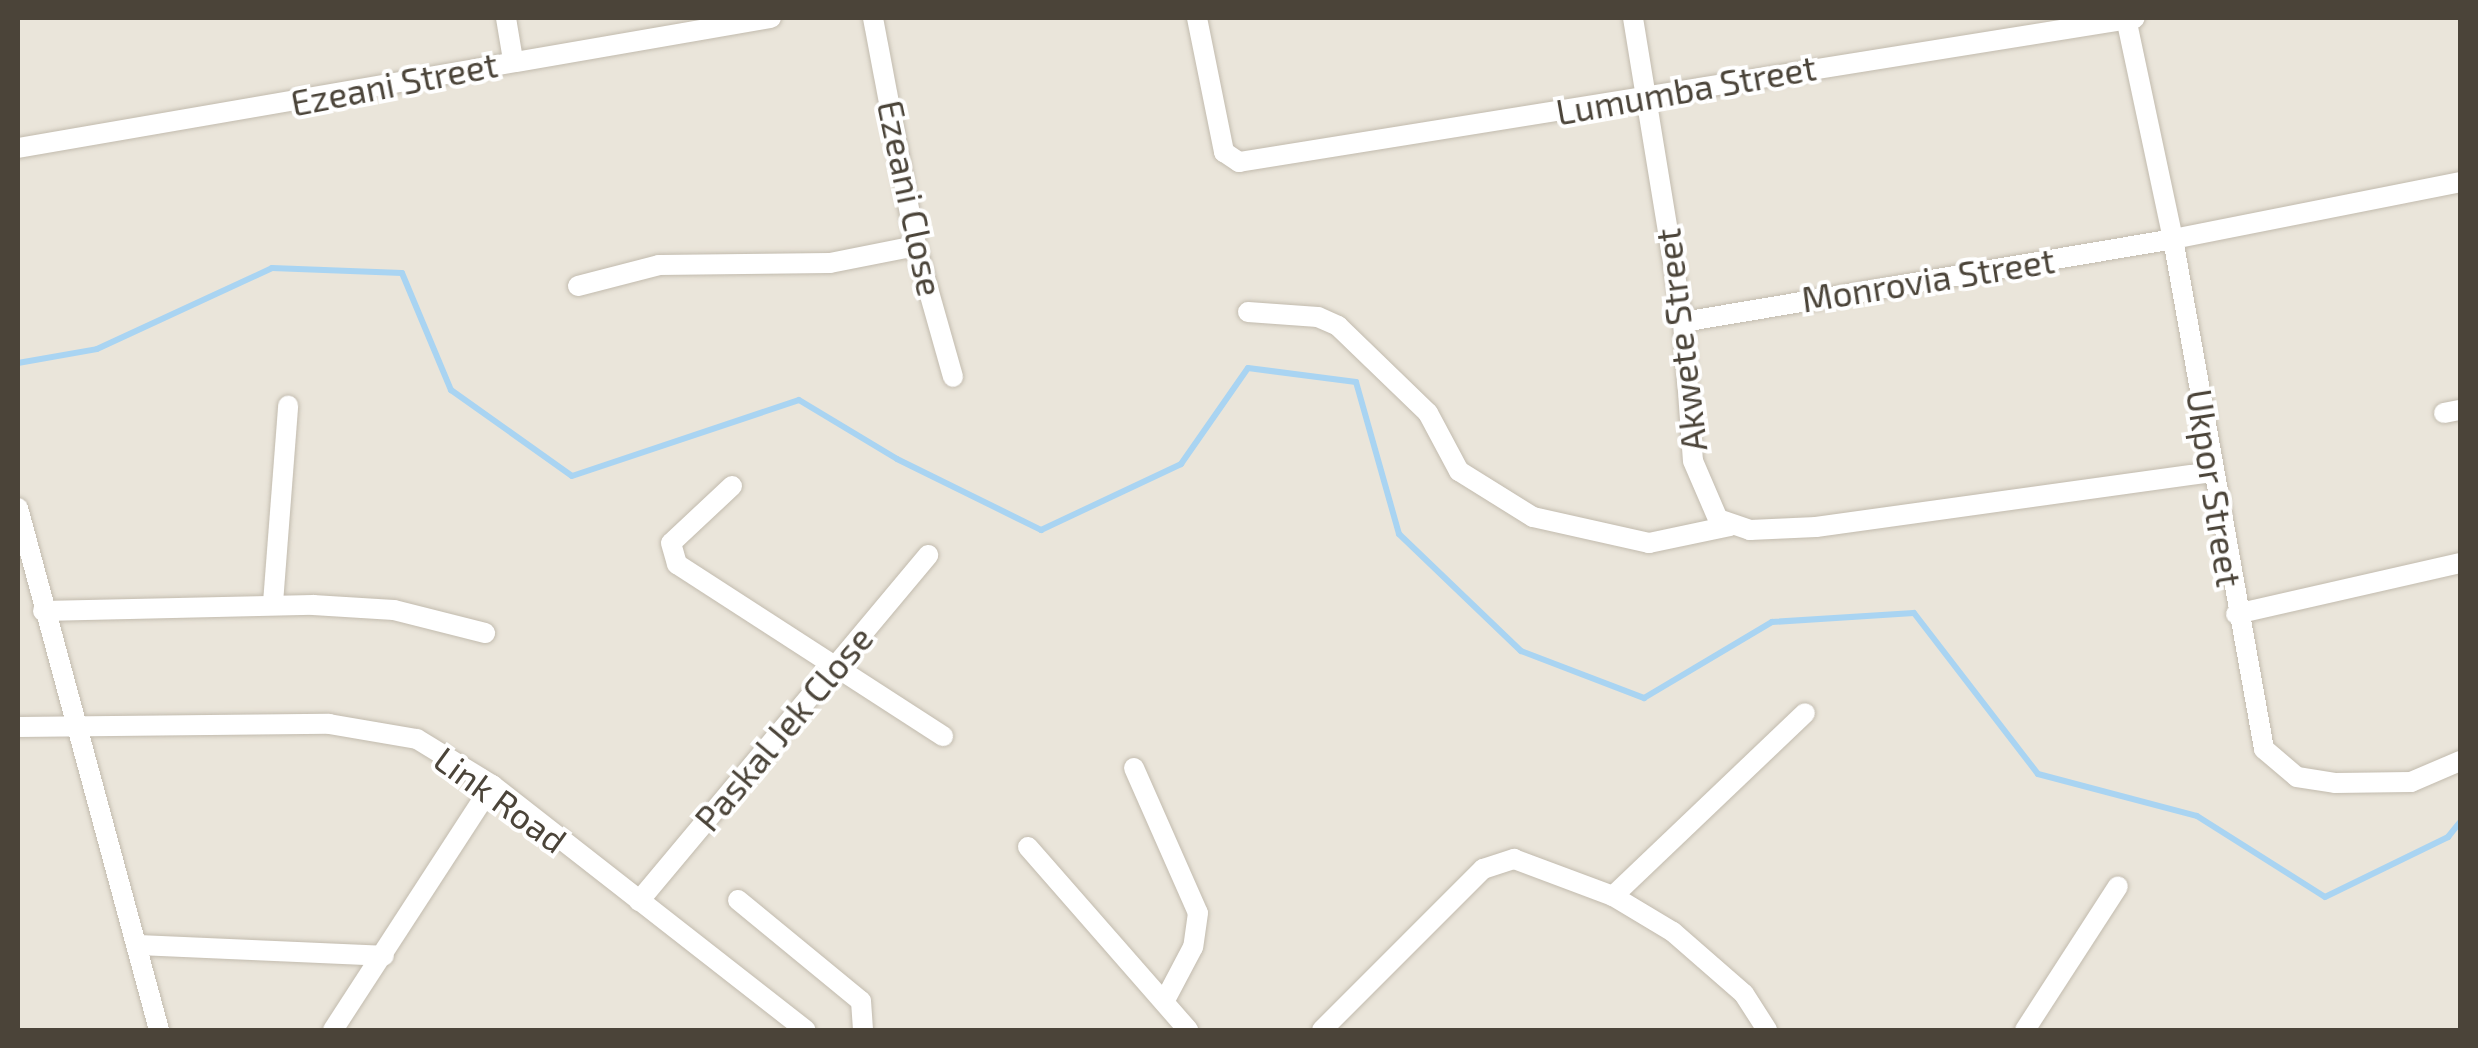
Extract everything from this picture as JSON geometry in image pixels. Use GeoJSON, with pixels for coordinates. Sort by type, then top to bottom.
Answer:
{"type":"FeatureCollection","features":[{"type":"Feature","properties":{"kind":"street"},"geometry":{"type":"LineString","coordinates":[[506,18],[512,60]]}},
{"type":"Feature","properties":{"kind":"street","name":"Ezeani Street"},"geometry":{"type":"LineString","coordinates":[[18,148],[771,18]]}},
{"type":"Feature","properties":{"kind":"street","name":"Ezeani Close"},"geometry":{"type":"LineString","coordinates":[[874,18],[916,246],[953,377]]}},
{"type":"Feature","properties":{"kind":"street","name":"Lumumba Street"},"geometry":{"type":"LineString","coordinates":[[1197,18],[1224,152],[1238,162],[1425,136],[1648,93],[2129,18]]}},
{"type":"Feature","properties":{"kind":"street","name":"Akwete Street"},"geometry":{"type":"LineString","coordinates":[[1633,18],[1682,322],[1692,461],[1708,504],[1730,526]]}},
{"type":"Feature","properties":{"kind":"street","name":"Ukpor Street"},"geometry":{"type":"LineString","coordinates":[[2129,18],[2173,239],[2259,736],[2285,771],[2336,783],[2388,784],[2435,774],[2460,761]]}},
{"type":"Feature","properties":{"kind":"street","name":"Monrovia Street"},"geometry":{"type":"LineString","coordinates":[[1682,322],[2173,239],[2460,182]]}},
{"type":"Feature","properties":{"kind":"street"},"geometry":{"type":"LineString","coordinates":[[578,286],[658,265],[830,263],[916,246]]}},
{"type":"Feature","properties":{"kind":"street"},"geometry":{"type":"LineString","coordinates":[[1248,312],[1286,312],[1338,326],[1428,412],[1458,471],[1533,517],[1649,542],[1675,542],[1730,526],[1816,527],[2212,472]]}},
{"type":"Feature","properties":{"kind":"street"},"geometry":{"type":"LineString","coordinates":[[273,603],[288,406]]}},
{"type":"Feature","properties":{"kind":"street"},"geometry":{"type":"LineString","coordinates":[[732,486],[671,543],[671,553],[678,564],[831,668],[944,736]]}},
{"type":"Feature","properties":{"kind":"street"},"geometry":{"type":"LineString","coordinates":[[18,508],[159,1030]]}},
{"type":"Feature","properties":{"kind":"street","name":"Paskal Jek Close"},"geometry":{"type":"LineString","coordinates":[[639,901],[928,556]]}},
{"type":"Feature","properties":{"kind":"street"},"geometry":{"type":"LineString","coordinates":[[2236,614],[2460,563]]}},
{"type":"Feature","properties":{"kind":"street"},"geometry":{"type":"LineString","coordinates":[[43,611],[273,603],[394,610],[486,632]]}},
{"type":"Feature","properties":{"kind":"street"},"geometry":{"type":"LineString","coordinates":[[1614,896],[1806,713]]}},
{"type":"Feature","properties":{"kind":"street","name":"Link Road"},"geometry":{"type":"LineString","coordinates":[[18,728],[75,724],[373,729],[417,739],[492,785],[806,1030]]}},
{"type":"Feature","properties":{"kind":"street"},"geometry":{"type":"LineString","coordinates":[[1134,768],[1198,913],[1192,948],[1164,1002]]}},
{"type":"Feature","properties":{"kind":"street"},"geometry":{"type":"LineString","coordinates":[[333,1030],[492,785]]}},
{"type":"Feature","properties":{"kind":"street"},"geometry":{"type":"LineString","coordinates":[[1028,846],[1188,1030]]}},
{"type":"Feature","properties":{"kind":"street"},"geometry":{"type":"LineString","coordinates":[[1322,1030],[1498,861],[1551,868],[1614,896],[1704,956],[1744,994],[1767,1030]]}},
{"type":"Feature","properties":{"kind":"street"},"geometry":{"type":"LineString","coordinates":[[2025,1030],[2118,886]]}},
{"type":"Feature","properties":{"kind":"street"},"geometry":{"type":"LineString","coordinates":[[738,900],[861,1001],[863,1030]]}},
{"type":"Feature","properties":{"kind":"street"},"geometry":{"type":"LineString","coordinates":[[137,945],[384,956]]}},
{"type":"Feature","properties":{"kind":"shaded area"},"geometry":{"type":"Polygon","coordinates":[[[18,18],[2460,18],[2460,1030],[18,1030],[18,18]]]}},
{"type":"Feature","properties":{"kind":"waterway"},"geometry":{"type":"LineString","coordinates":[[18,363],[97,349],[272,268],[402,273],[451,390],[572,476],[799,400],[897,459],[1041,530],[1181,464],[1248,368],[1356,382],[1399,534],[1521,651],[1644,698],[1772,622],[1914,613],[2038,774],[2197,816],[2325,897],[2448,837],[2460,822]]}}]}
